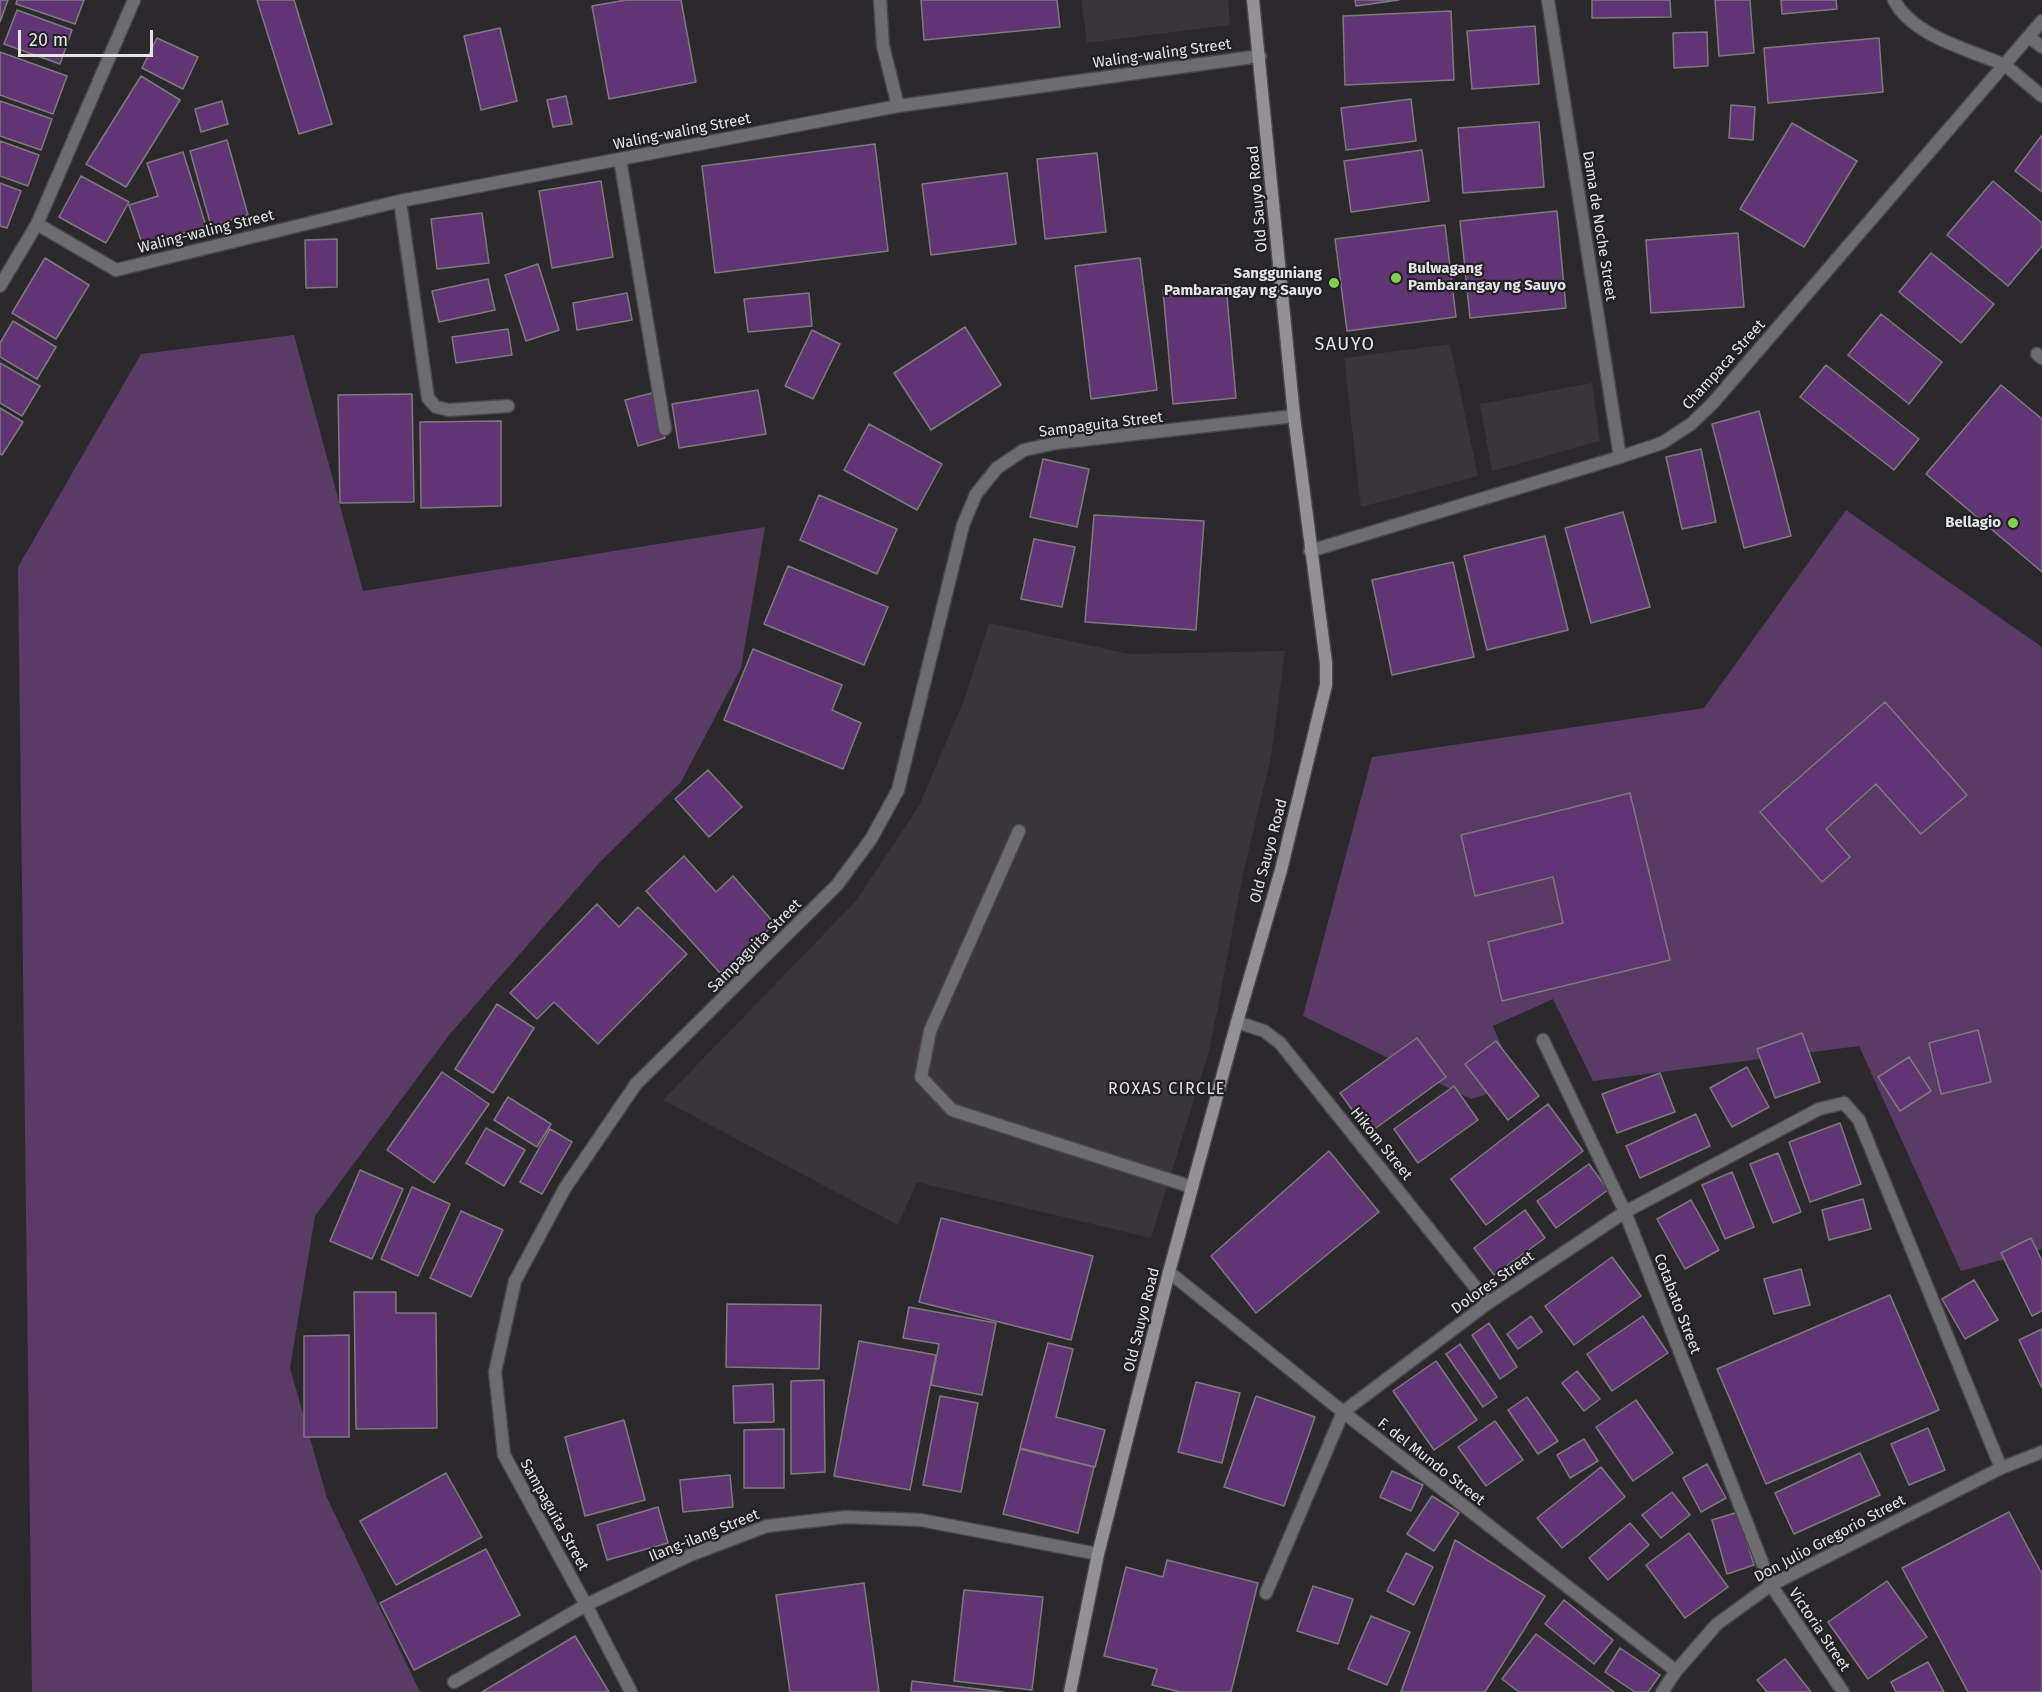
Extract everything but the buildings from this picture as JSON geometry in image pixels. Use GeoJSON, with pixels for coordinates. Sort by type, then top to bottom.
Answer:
{"type":"FeatureCollection","features":[{"type":"Feature","properties":{"kind":"main road","name":"Old Sauyo Road"},"geometry":{"type":"LineString","coordinates":[[1070,1692],[1098,1554],[1169,1272],[1281,870],[1326,685],[1326,663],[1294,416],[1253,0]]}},
{"type":"Feature","properties":{"kind":"street"},"geometry":{"type":"LineString","coordinates":[[0,286],[37,224],[134,0]]}},
{"type":"Feature","properties":{"kind":"street"},"geometry":{"type":"LineString","coordinates":[[880,0],[883,46],[898,106]]}},
{"type":"Feature","properties":{"kind":"street","name":"Dama de Noche Street"},"geometry":{"type":"LineString","coordinates":[[1548,0],[1620,457]]}},
{"type":"Feature","properties":{"kind":"street"},"geometry":{"type":"LineString","coordinates":[[1894,0],[1898,9],[1925,32],[2005,65],[2042,96]]}},
{"type":"Feature","properties":{"kind":"street","name":"Champaca Street"},"geometry":{"type":"LineString","coordinates":[[1310,551],[1620,457],[1662,443],[1691,424],[1712,404],[2042,21]]}},
{"type":"Feature","properties":{"kind":"street"},"geometry":{"type":"LineString","coordinates":[[2029,37],[2042,47]]}},
{"type":"Feature","properties":{"kind":"street","name":"Waling-waling Street"},"geometry":{"type":"LineString","coordinates":[[37,224],[116,270],[400,201],[898,106],[1260,56]]}},
{"type":"Feature","properties":{"kind":"street"},"geometry":{"type":"LineString","coordinates":[[620,159],[666,429]]}},
{"type":"Feature","properties":{"kind":"street"},"geometry":{"type":"LineString","coordinates":[[400,201],[428,398],[436,407],[449,410],[508,406]]}},
{"type":"Feature","properties":{"kind":"street","name":"Sampaguita Street"},"geometry":{"type":"LineString","coordinates":[[631,1692],[504,1455],[495,1372],[515,1281],[565,1188],[636,1084],[837,885],[871,839],[898,790],[963,525],[976,494],[997,468],[1024,450],[1056,443],[1294,416]]}},
{"type":"Feature","properties":{"kind":"street"},"geometry":{"type":"LineString","coordinates":[[1019,831],[930,1031],[921,1077],[952,1110],[1192,1187]]}},
{"type":"Feature","properties":{"kind":"street","name":"Hikom Street"},"geometry":{"type":"LineString","coordinates":[[1237,1022],[1264,1031],[1280,1043],[1488,1303]]}},
{"type":"Feature","properties":{"kind":"street","name":"Cotabato Street"},"geometry":{"type":"LineString","coordinates":[[1543,1040],[1625,1212],[1770,1585]]}},
{"type":"Feature","properties":{"kind":"street","name":"Dolores Street"},"geometry":{"type":"LineString","coordinates":[[1343,1412],[1488,1303],[1625,1212],[1819,1109],[1844,1103],[1859,1120],[2001,1468]]}},
{"type":"Feature","properties":{"kind":"street","name":"F. del Mundo Street"},"geometry":{"type":"LineString","coordinates":[[1169,1272],[1343,1412],[1676,1671]]}},
{"type":"Feature","properties":{"kind":"street"},"geometry":{"type":"LineString","coordinates":[[1266,1593],[1343,1412]]}},
{"type":"Feature","properties":{"kind":"street","name":"Don Julio Gregorio Street"},"geometry":{"type":"LineString","coordinates":[[1662,1692],[1676,1671],[1717,1624],[1770,1585],[2001,1468],[2042,1452]]}},
{"type":"Feature","properties":{"kind":"street","name":"Ilang-ilang Street"},"geometry":{"type":"LineString","coordinates":[[454,1682],[586,1605],[688,1556],[767,1526],[846,1517],[921,1520],[1098,1554]]}},
{"type":"Feature","properties":{"kind":"street","name":"Victoria Street"},"geometry":{"type":"LineString","coordinates":[[1770,1585],[1843,1692]]}},
{"type":"Feature","properties":{"kind":"shaded area"},"geometry":{"type":"Polygon","coordinates":[[[1081,0],[1228,0],[1230,25],[1087,43],[1081,0]]]}},
{"type":"Feature","properties":{"kind":"shaded area"},"geometry":{"type":"Polygon","coordinates":[[[294,335],[363,591],[765,527],[741,668],[681,782],[601,861],[449,1035],[315,1216],[290,1368],[327,1498],[420,1692],[32,1692],[18,567],[141,354],[294,335]]]}},
{"type":"Feature","properties":{"kind":"shaded area"},"geometry":{"type":"Polygon","coordinates":[[[1450,344],[1478,476],[1361,507],[1344,358],[1450,344]]]}},
{"type":"Feature","properties":{"kind":"shaded area"},"geometry":{"type":"Polygon","coordinates":[[[1592,383],[1600,441],[1492,471],[1480,404],[1592,383]]]}},
{"type":"Feature","properties":{"kind":"shaded area"},"geometry":{"type":"Polygon","coordinates":[[[1846,510],[2042,647],[2042,1249],[1961,1271],[1859,1046],[1593,1081],[1553,999],[1493,1026],[1518,1085],[1471,1099],[1303,1016],[1372,757],[1704,708],[1846,510]]]}},
{"type":"Feature","properties":{"kind":"shaded area"},"geometry":{"type":"Polygon","coordinates":[[[989,623],[1129,654],[1285,651],[1271,757],[1243,874],[1210,1048],[1151,1238],[917,1182],[898,1225],[663,1100],[856,901],[919,806],[964,700],[989,623]]]}},
{"type":"Feature","properties":{"kind":"place","name":"Bulwagang Pambarangay ng Sauyo"},"geometry":{"type":"Point","coordinates":[1396,278]}},
{"type":"Feature","properties":{"kind":"place","name":"Sangguniang Pambarangay ng Sauyo"},"geometry":{"type":"Point","coordinates":[1334,283]}},
{"type":"Feature","properties":{"kind":"place","name":"Bellagio"},"geometry":{"type":"Point","coordinates":[2013,523]}},
{"type":"Feature","properties":{"kind":"district","name":"SAUYO"},"geometry":{"type":"Point","coordinates":[1345,345]}},
{"type":"Feature","properties":{"kind":"district","name":"ROXAS CIRCLE"},"geometry":{"type":"Point","coordinates":[1167,1090]}}]}
